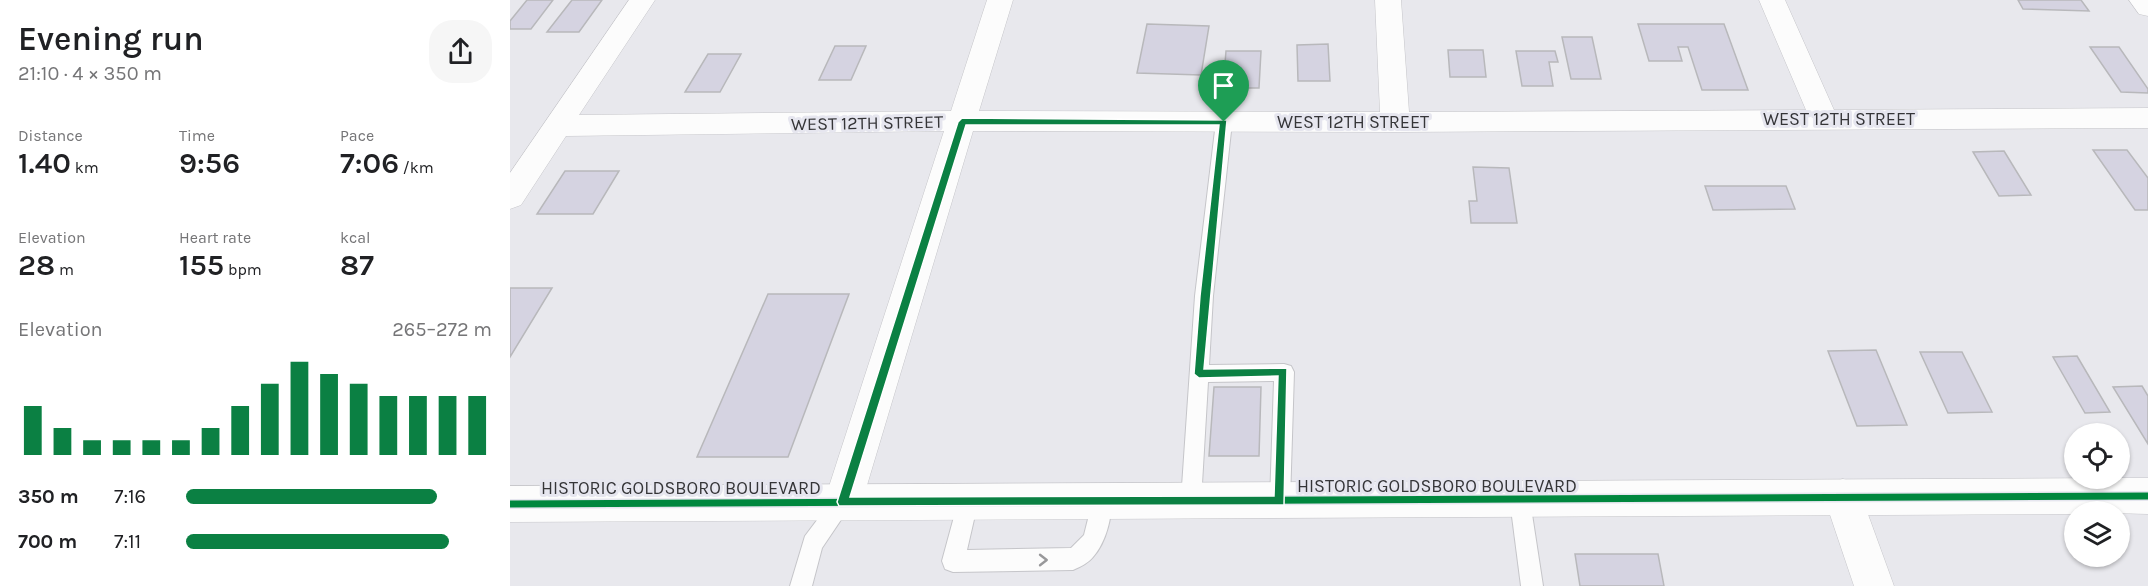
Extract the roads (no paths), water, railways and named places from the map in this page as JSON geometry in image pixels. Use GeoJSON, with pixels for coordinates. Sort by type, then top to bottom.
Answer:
{"type":"FeatureCollection","features":[{"type":"Feature","properties":{"kind":"street"},"geometry":{"type":"LineString","coordinates":[[510,197],[642,0]]}},
{"type":"Feature","properties":{"kind":"street"},"geometry":{"type":"LineString","coordinates":[[843,502],[1000,0]]}},
{"type":"Feature","properties":{"kind":"street"},"geometry":{"type":"LineString","coordinates":[[1388,0],[1395,123]]}},
{"type":"Feature","properties":{"kind":"street"},"geometry":{"type":"LineString","coordinates":[[1772,0],[1824,119]]}},
{"type":"Feature","properties":{"kind":"street"},"geometry":{"type":"LineString","coordinates":[[2142,0],[2148,8]]}},
{"type":"Feature","properties":{"kind":"street","name":"WEST 12TH STREET"},"geometry":{"type":"LineString","coordinates":[[557,126],[962,122],[1395,123],[2148,118]]}},
{"type":"Feature","properties":{"kind":"street"},"geometry":{"type":"LineString","coordinates":[[1843,496],[1874,586]]}},
{"type":"Feature","properties":{"kind":"street","name":"HISTORIC GOLDSBORO BOULEVARD"},"geometry":{"type":"LineString","coordinates":[[510,504],[1520,501],[1843,496],[2148,496]]}},
{"type":"Feature","properties":{"kind":"lane"},"geometry":{"type":"LineString","coordinates":[[1191,501],[1204,296],[1224,122]]}},
{"type":"Feature","properties":{"kind":"lane"},"geometry":{"type":"LineString","coordinates":[[1199,374],[1284,372],[1280,501]]}},
{"type":"Feature","properties":{"kind":"lane"},"geometry":{"type":"LineString","coordinates":[[1520,501],[1532,586]]}},
{"type":"Feature","properties":{"kind":"lane"},"geometry":{"type":"LineString","coordinates":[[801,586],[813,543],[843,502]]}},
{"type":"Feature","properties":{"kind":"lane"},"geometry":{"type":"LineString","coordinates":[[968,502],[953,561],[1065,560],[1082,555],[1093,543],[1101,502]]}}]}
